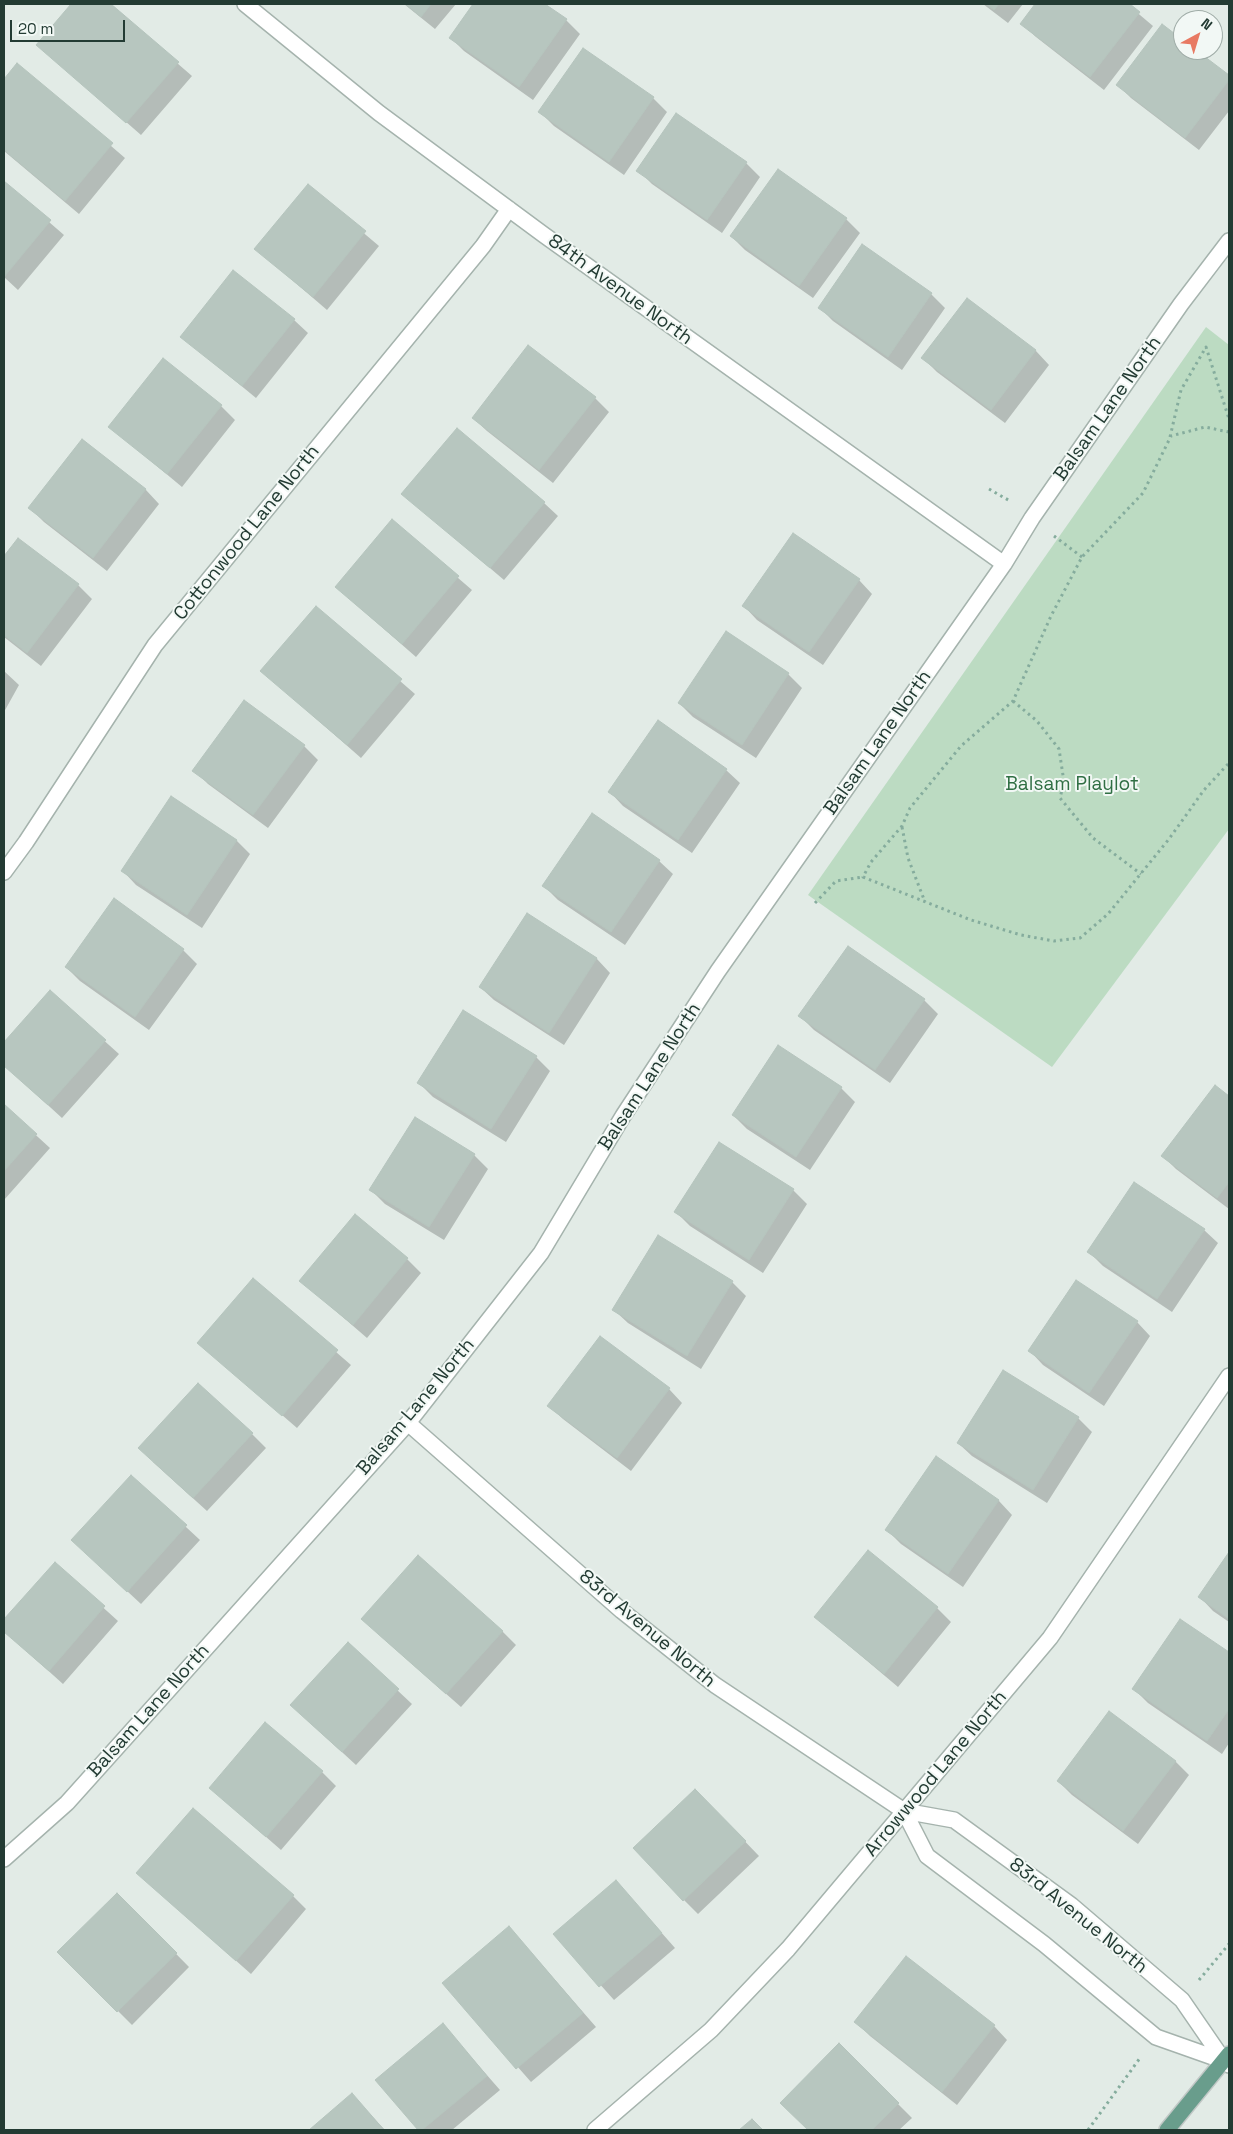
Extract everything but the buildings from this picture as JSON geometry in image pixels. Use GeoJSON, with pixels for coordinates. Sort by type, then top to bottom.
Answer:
{"type":"FeatureCollection","features":[{"type":"Feature","properties":{"kind":"main road"},"geometry":{"type":"LineString","coordinates":[[1168,2130],[1227,2060]]}},
{"type":"Feature","properties":{"kind":"street","name":"84th Avenue North"},"geometry":{"type":"LineString","coordinates":[[245,4],[379,113],[509,209],[1004,564]]}},
{"type":"Feature","properties":{"kind":"street","name":"Cottonwood Lane North"},"geometry":{"type":"LineString","coordinates":[[4,872],[26,842],[156,645],[477,254],[509,209]]}},
{"type":"Feature","properties":{"kind":"street","name":"Balsam Lane North"},"geometry":{"type":"LineString","coordinates":[[4,1859],[67,1803],[408,1423],[541,1253],[622,1116],[718,971],[1004,564],[1032,518],[1170,320],[1229,241]]}},
{"type":"Feature","properties":{"kind":"street","name":"Arrowwood Lane North"},"geometry":{"type":"LineString","coordinates":[[595,2130],[711,2030],[788,1949],[1050,1638],[1229,1376]]}},
{"type":"Feature","properties":{"kind":"street","name":"83rd Avenue North"},"geometry":{"type":"LineString","coordinates":[[408,1423],[622,1611],[715,1686],[904,1811],[954,1820],[1071,1905],[1182,2000],[1227,2060]]}},
{"type":"Feature","properties":{"kind":"street","name":"83rd Avenue North"},"geometry":{"type":"LineString","coordinates":[[904,1811],[927,1856],[1044,1944],[1156,2037],[1227,2060]]}},
{"type":"Feature","properties":{"kind":"path"},"geometry":{"type":"LineString","coordinates":[[863,877],[871,862],[902,826],[910,808],[961,746],[1013,701],[1050,616],[1082,557],[1143,493],[1170,438],[1181,390],[1206,347],[1229,419]]}},
{"type":"Feature","properties":{"kind":"path"},"geometry":{"type":"LineString","coordinates":[[1170,438],[1171,436],[1205,427],[1229,432]]}},
{"type":"Feature","properties":{"kind":"path"},"geometry":{"type":"LineString","coordinates":[[1013,701],[1038,721],[1059,749],[1064,782],[1060,798],[1094,838],[1141,874]]}},
{"type":"Feature","properties":{"kind":"path"},"geometry":{"type":"LineString","coordinates":[[815,903],[836,881],[863,877],[971,920],[1021,935],[1054,941],[1080,938],[1108,914],[1141,874],[1204,790],[1229,763]]}},
{"type":"Feature","properties":{"kind":"path"},"geometry":{"type":"LineString","coordinates":[[902,826],[908,858],[925,902]]}},
{"type":"Feature","properties":{"kind":"green space","name":"Balsam Playlot"},"geometry":{"type":"Polygon","coordinates":[[[1206,327],[1229,345],[1229,829],[1052,1067],[808,895],[1206,327]]]}}]}
